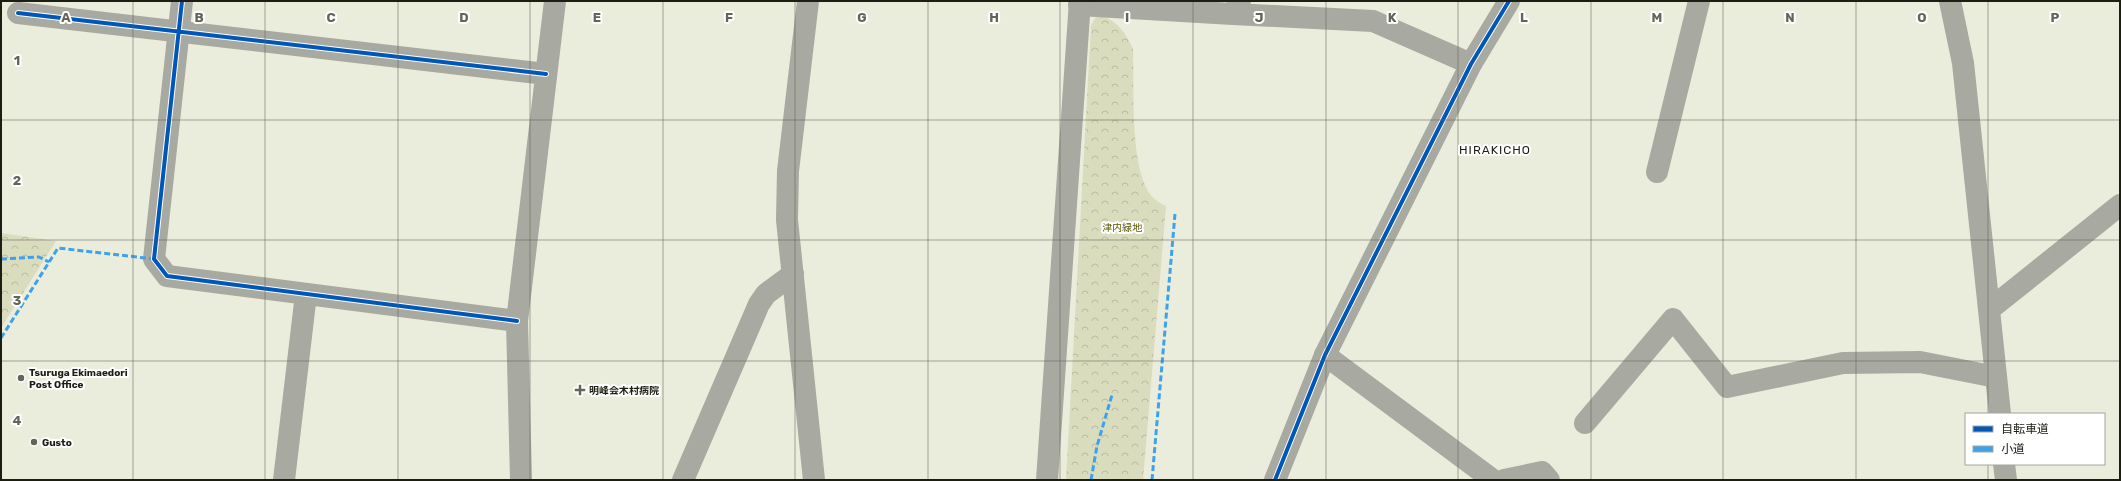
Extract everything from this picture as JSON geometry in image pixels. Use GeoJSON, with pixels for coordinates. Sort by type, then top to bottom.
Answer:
{"type":"FeatureCollection","features":[{"type":"Feature","properties":{"kind":"street"},"geometry":{"type":"LineString","coordinates":[[182,1],[154,259],[167,276],[517,321]]}},
{"type":"Feature","properties":{"kind":"street"},"geometry":{"type":"LineString","coordinates":[[521,480],[517,321],[555,1]]}},
{"type":"Feature","properties":{"kind":"street"},"geometry":{"type":"LineString","coordinates":[[808,1],[788,171],[787,220],[814,480]]}},
{"type":"Feature","properties":{"kind":"street"},"geometry":{"type":"LineString","coordinates":[[1275,480],[1324,355],[1471,64],[1509,1]]}},
{"type":"Feature","properties":{"kind":"street"},"geometry":{"type":"LineString","coordinates":[[1657,172],[1699,1]]}},
{"type":"Feature","properties":{"kind":"street"},"geometry":{"type":"LineString","coordinates":[[1950,1],[1962,63],[1990,308],[2000,413]]}},
{"type":"Feature","properties":{"kind":"street"},"geometry":{"type":"LineString","coordinates":[[1047,480],[1079,3],[1236,8],[1372,21],[1471,64]]}},
{"type":"Feature","properties":{"kind":"street"},"geometry":{"type":"LineString","coordinates":[[18,13],[178,30],[546,74]]}},
{"type":"Feature","properties":{"kind":"street"},"geometry":{"type":"LineString","coordinates":[[1990,308],[2120,205]]}},
{"type":"Feature","properties":{"kind":"street"},"geometry":{"type":"LineString","coordinates":[[683,480],[759,304],[766,294],[793,274]]}},
{"type":"Feature","properties":{"kind":"street"},"geometry":{"type":"LineString","coordinates":[[284,480],[306,294]]}},
{"type":"Feature","properties":{"kind":"street"},"geometry":{"type":"LineString","coordinates":[[1585,423],[1673,319],[1727,387],[1843,363],[1920,362],[1996,377]]}},
{"type":"Feature","properties":{"kind":"street"},"geometry":{"type":"LineString","coordinates":[[1324,355],[1494,480]]}},
{"type":"Feature","properties":{"kind":"street"},"geometry":{"type":"LineString","coordinates":[[2004,465],[2006,480]]}},
{"type":"Feature","properties":{"kind":"street"},"geometry":{"type":"LineString","coordinates":[[1504,480],[1542,472],[1549,480]]}},
{"type":"Feature","properties":{"kind":"green space","name":"津内緑地"},"geometry":{"type":"Polygon","coordinates":[[[1102,16],[1113,21],[1121,29],[1133,49],[1133,102],[1138,161],[1142,178],[1148,191],[1156,200],[1166,206],[1143,480],[1066,480],[1091,26],[1095,18],[1102,16]]]}},
{"type":"Feature","properties":{"kind":"green space"},"geometry":{"type":"Polygon","coordinates":[[[1,233],[56,241],[1,328],[1,233]]]}},
{"type":"Feature","properties":{"kind":"marked path"},"geometry":{"type":"LineString","coordinates":[[1152,480],[1175,214]]}},
{"type":"Feature","properties":{"kind":"marked path"},"geometry":{"type":"LineString","coordinates":[[1,338],[58,248],[154,259]]}},
{"type":"Feature","properties":{"kind":"marked path"},"geometry":{"type":"LineString","coordinates":[[1,259],[39,257],[49,262]]}},
{"type":"Feature","properties":{"kind":"marked path"},"geometry":{"type":"LineString","coordinates":[[1091,480],[1097,446],[1112,395]]}},
{"type":"Feature","properties":{"kind":"cycle path"},"geometry":{"type":"LineString","coordinates":[[182,1],[154,259],[167,276],[517,321]]}},
{"type":"Feature","properties":{"kind":"cycle path"},"geometry":{"type":"LineString","coordinates":[[1275,480],[1325,355],[1471,64],[1509,1]]}},
{"type":"Feature","properties":{"kind":"cycle path"},"geometry":{"type":"LineString","coordinates":[[18,13],[546,74]]}},
{"type":"Feature","properties":{"kind":"place","name":"Tsuruga Ekimaedori Post Office"},"geometry":{"type":"Point","coordinates":[21,378]}},
{"type":"Feature","properties":{"kind":"place","name":"明峰会木村病院"},"geometry":{"type":"Point","coordinates":[580,390]}},
{"type":"Feature","properties":{"kind":"place","name":"Gusto"},"geometry":{"type":"Point","coordinates":[34,442]}},
{"type":"Feature","properties":{"kind":"district","name":"HIRAKICHO"},"geometry":{"type":"Point","coordinates":[1495,150]}}]}
